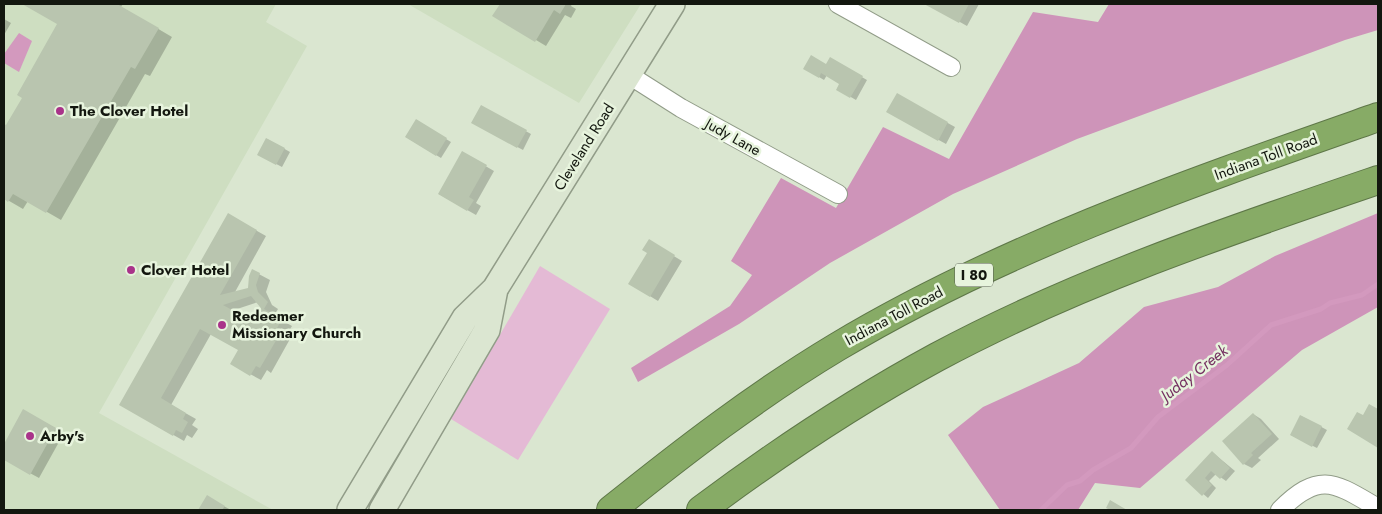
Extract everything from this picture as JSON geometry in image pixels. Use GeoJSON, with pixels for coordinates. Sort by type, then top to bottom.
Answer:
{"type":"FeatureCollection","features":[{"type":"Feature","properties":{"kind":"highway","name":"Indiana Toll Road"},"geometry":{"type":"LineString","coordinates":[[611,510],[674,459],[773,388],[836,348],[940,291],[1064,234],[1164,193],[1378,117]]}},
{"type":"Feature","properties":{"kind":"highway"},"geometry":{"type":"LineString","coordinates":[[701,510],[834,416],[937,357],[1027,313],[1103,280],[1200,242],[1378,180]]}},
{"type":"Feature","properties":{"kind":"main road","name":"Cleveland Road"},"geometry":{"type":"LineString","coordinates":[[350,510],[465,318],[495,289],[672,4]]}},
{"type":"Feature","properties":{"kind":"main road","name":"Cleveland Road"},"geometry":{"type":"LineString","coordinates":[[382,510],[487,330],[495,289]]}},
{"type":"Feature","properties":{"kind":"street"},"geometry":{"type":"LineString","coordinates":[[838,4],[951,68]]}},
{"type":"Feature","properties":{"kind":"street","name":"Judy Lane"},"geometry":{"type":"LineString","coordinates":[[629,75],[689,113],[838,194]]}},
{"type":"Feature","properties":{"kind":"street"},"geometry":{"type":"LineString","coordinates":[[1280,510],[1303,490],[1316,485],[1330,484],[1343,488],[1378,508]]}},
{"type":"Feature","properties":{"kind":"shaded area"},"geometry":{"type":"Polygon","coordinates":[[[4,4],[276,4],[266,22],[307,46],[99,413],[273,510],[4,510],[4,4]]]}},
{"type":"Feature","properties":{"kind":"shaded area"},"geometry":{"type":"Polygon","coordinates":[[[408,4],[641,4],[579,103],[408,4]]]}},
{"type":"Feature","properties":{"kind":"shaded area"},"geometry":{"type":"Polygon","coordinates":[[[1109,4],[1378,4],[1378,30],[1345,40],[1077,139],[953,194],[830,263],[739,324],[638,382],[631,368],[730,306],[752,275],[731,261],[781,178],[836,208],[883,127],[949,159],[1033,12],[1098,22],[1109,4]]]}},
{"type":"Feature","properties":{"kind":"shaded area"},"geometry":{"type":"Polygon","coordinates":[[[19,33],[32,41],[19,72],[4,63],[4,54],[19,33]]]}},
{"type":"Feature","properties":{"kind":"shaded area"},"geometry":{"type":"Polygon","coordinates":[[[1378,213],[1378,307],[1302,350],[1140,488],[1095,483],[1078,510],[1000,510],[948,435],[983,407],[1079,363],[1144,307],[1218,287],[1275,256],[1378,213]]]}},
{"type":"Feature","properties":{"kind":"shaded area"},"geometry":{"type":"Polygon","coordinates":[[[540,266],[610,309],[518,460],[451,419],[540,266]]]}},
{"type":"Feature","properties":{"kind":"building","name":"The Clover Hotel"},"geometry":{"type":"Polygon","coordinates":[[[22,4],[117,4],[159,28],[135,69],[131,67],[46,213],[13,194],[8,202],[4,199],[4,124],[6,125],[22,98],[17,95],[57,24],[22,4]]]}},
{"type":"Feature","properties":{"kind":"building"},"geometry":{"type":"Polygon","coordinates":[[[500,4],[566,4],[560,14],[554,10],[535,42],[492,16],[500,4]]]}},
{"type":"Feature","properties":{"kind":"building"},"geometry":{"type":"Polygon","coordinates":[[[924,4],[969,4],[959,23],[924,4]]]}},
{"type":"Feature","properties":{"kind":"building"},"geometry":{"type":"Polygon","coordinates":[[[811,55],[826,64],[830,57],[863,76],[850,98],[836,90],[839,84],[821,73],[819,78],[803,69],[811,55]]]}},
{"type":"Feature","properties":{"kind":"building"},"geometry":{"type":"Polygon","coordinates":[[[897,93],[948,122],[938,141],[886,112],[897,93]]]}},
{"type":"Feature","properties":{"kind":"building"},"geometry":{"type":"Polygon","coordinates":[[[481,105],[527,130],[517,148],[471,123],[481,105]]]}},
{"type":"Feature","properties":{"kind":"building"},"geometry":{"type":"Polygon","coordinates":[[[416,119],[447,138],[436,156],[405,137],[416,119]]]}},
{"type":"Feature","properties":{"kind":"building"},"geometry":{"type":"Polygon","coordinates":[[[266,138],[285,148],[276,165],[257,155],[266,138]]]}},
{"type":"Feature","properties":{"kind":"building"},"geometry":{"type":"Polygon","coordinates":[[[462,151],[487,165],[469,197],[474,200],[467,211],[438,194],[462,151]]]}},
{"type":"Feature","properties":{"kind":"building","name":"Redeemer Missionary Church"},"geometry":{"type":"Polygon","coordinates":[[[228,213],[257,230],[220,295],[248,288],[252,269],[260,273],[256,285],[258,292],[268,302],[264,309],[282,319],[276,330],[281,332],[260,368],[256,366],[250,376],[230,364],[238,350],[200,329],[161,398],[186,413],[183,419],[188,422],[182,433],[176,430],[173,436],[119,405],[228,213]],[[251,296],[223,305],[252,321],[260,307],[251,296]]]}},
{"type":"Feature","properties":{"kind":"building"},"geometry":{"type":"Polygon","coordinates":[[[649,239],[675,255],[650,297],[628,284],[647,253],[642,250],[649,239]]]}},
{"type":"Feature","properties":{"kind":"building"},"geometry":{"type":"Polygon","coordinates":[[[1369,404],[1378,409],[1378,448],[1347,429],[1357,412],[1363,415],[1369,404]]]}},
{"type":"Feature","properties":{"kind":"building","name":"Arby's"},"geometry":{"type":"Polygon","coordinates":[[[23,409],[56,428],[30,475],[4,460],[4,444],[23,409]]]}},
{"type":"Feature","properties":{"kind":"building"},"geometry":{"type":"Polygon","coordinates":[[[1253,413],[1272,434],[1251,453],[1253,455],[1243,465],[1222,441],[1253,413]]]}},
{"type":"Feature","properties":{"kind":"building"},"geometry":{"type":"Polygon","coordinates":[[[1300,415],[1322,426],[1312,447],[1290,435],[1300,415]]]}},
{"type":"Feature","properties":{"kind":"building"},"geometry":{"type":"Polygon","coordinates":[[[1212,451],[1230,468],[1220,479],[1211,471],[1205,478],[1212,485],[1202,496],[1185,480],[1212,451]]]}},
{"type":"Feature","properties":{"kind":"building"},"geometry":{"type":"Polygon","coordinates":[[[207,495],[225,506],[222,510],[198,510],[207,495]]]}},
{"type":"Feature","properties":{"kind":"building"},"geometry":{"type":"Polygon","coordinates":[[[1110,500],[1127,510],[1110,510],[1106,508],[1110,500]]]}},
{"type":"Feature","properties":{"kind":"waterway","name":"Juday Creek"},"geometry":{"type":"LineString","coordinates":[[1041,510],[1067,485],[1080,481],[1093,470],[1131,448],[1158,417],[1227,365],[1271,325],[1321,309],[1330,303],[1362,295],[1378,284]]}},
{"type":"Feature","properties":{"kind":"place","name":"The Clover Hotel"},"geometry":{"type":"Point","coordinates":[60,111]}},
{"type":"Feature","properties":{"kind":"place","name":"Clover Hotel"},"geometry":{"type":"Point","coordinates":[131,270]}},
{"type":"Feature","properties":{"kind":"place","name":"Redeemer Missionary Church"},"geometry":{"type":"Point","coordinates":[222,325]}},
{"type":"Feature","properties":{"kind":"place","name":"Arby's"},"geometry":{"type":"Point","coordinates":[30,436]}}]}
